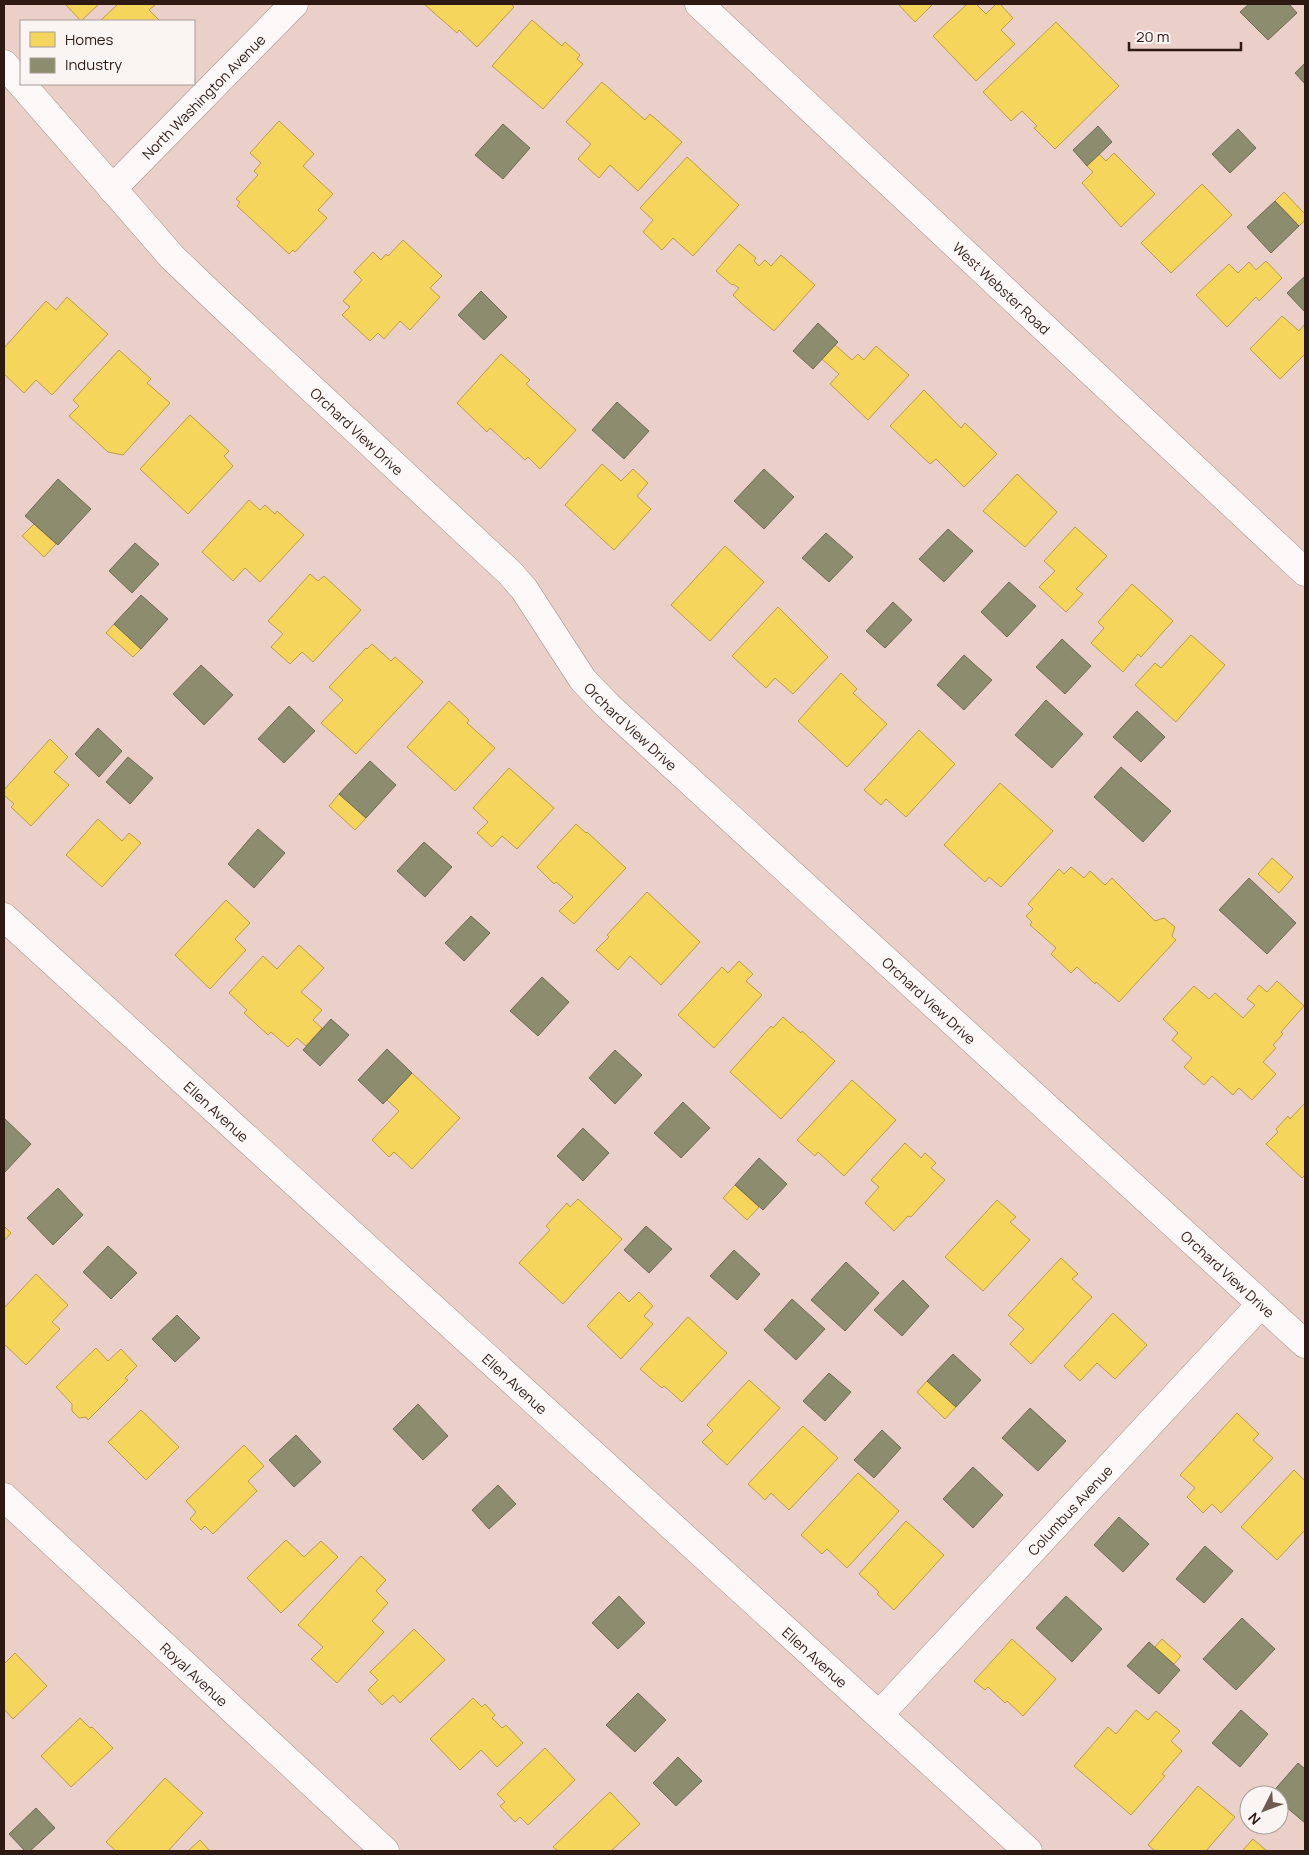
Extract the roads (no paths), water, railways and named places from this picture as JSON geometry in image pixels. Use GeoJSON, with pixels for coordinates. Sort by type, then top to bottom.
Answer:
{"type":"FeatureCollection","features":[{"type":"Feature","properties":{"kind":"street","name":"North Washington Avenue"},"geometry":{"type":"LineString","coordinates":[[112,189],[294,4]]}},
{"type":"Feature","properties":{"kind":"street","name":"West Webster Road"},"geometry":{"type":"LineString","coordinates":[[699,4],[1305,572]]}},
{"type":"Feature","properties":{"kind":"street","name":"Orchard View Drive"},"geometry":{"type":"LineString","coordinates":[[4,64],[20,83]]}},
{"type":"Feature","properties":{"kind":"street","name":"Orchard View Drive"},"geometry":{"type":"LineString","coordinates":[[22,85],[167,251],[215,299],[510,573],[524,590],[584,680],[608,706],[1305,1344]]}},
{"type":"Feature","properties":{"kind":"street","name":"Ellen Avenue"},"geometry":{"type":"LineString","coordinates":[[4,917],[563,1429],[1028,1851]]}},
{"type":"Feature","properties":{"kind":"street","name":"Columbus Avenue"},"geometry":{"type":"LineString","coordinates":[[879,1716],[1261,1304]]}},
{"type":"Feature","properties":{"kind":"street","name":"Royal Avenue"},"geometry":{"type":"LineString","coordinates":[[4,1497],[385,1851]]}}]}
